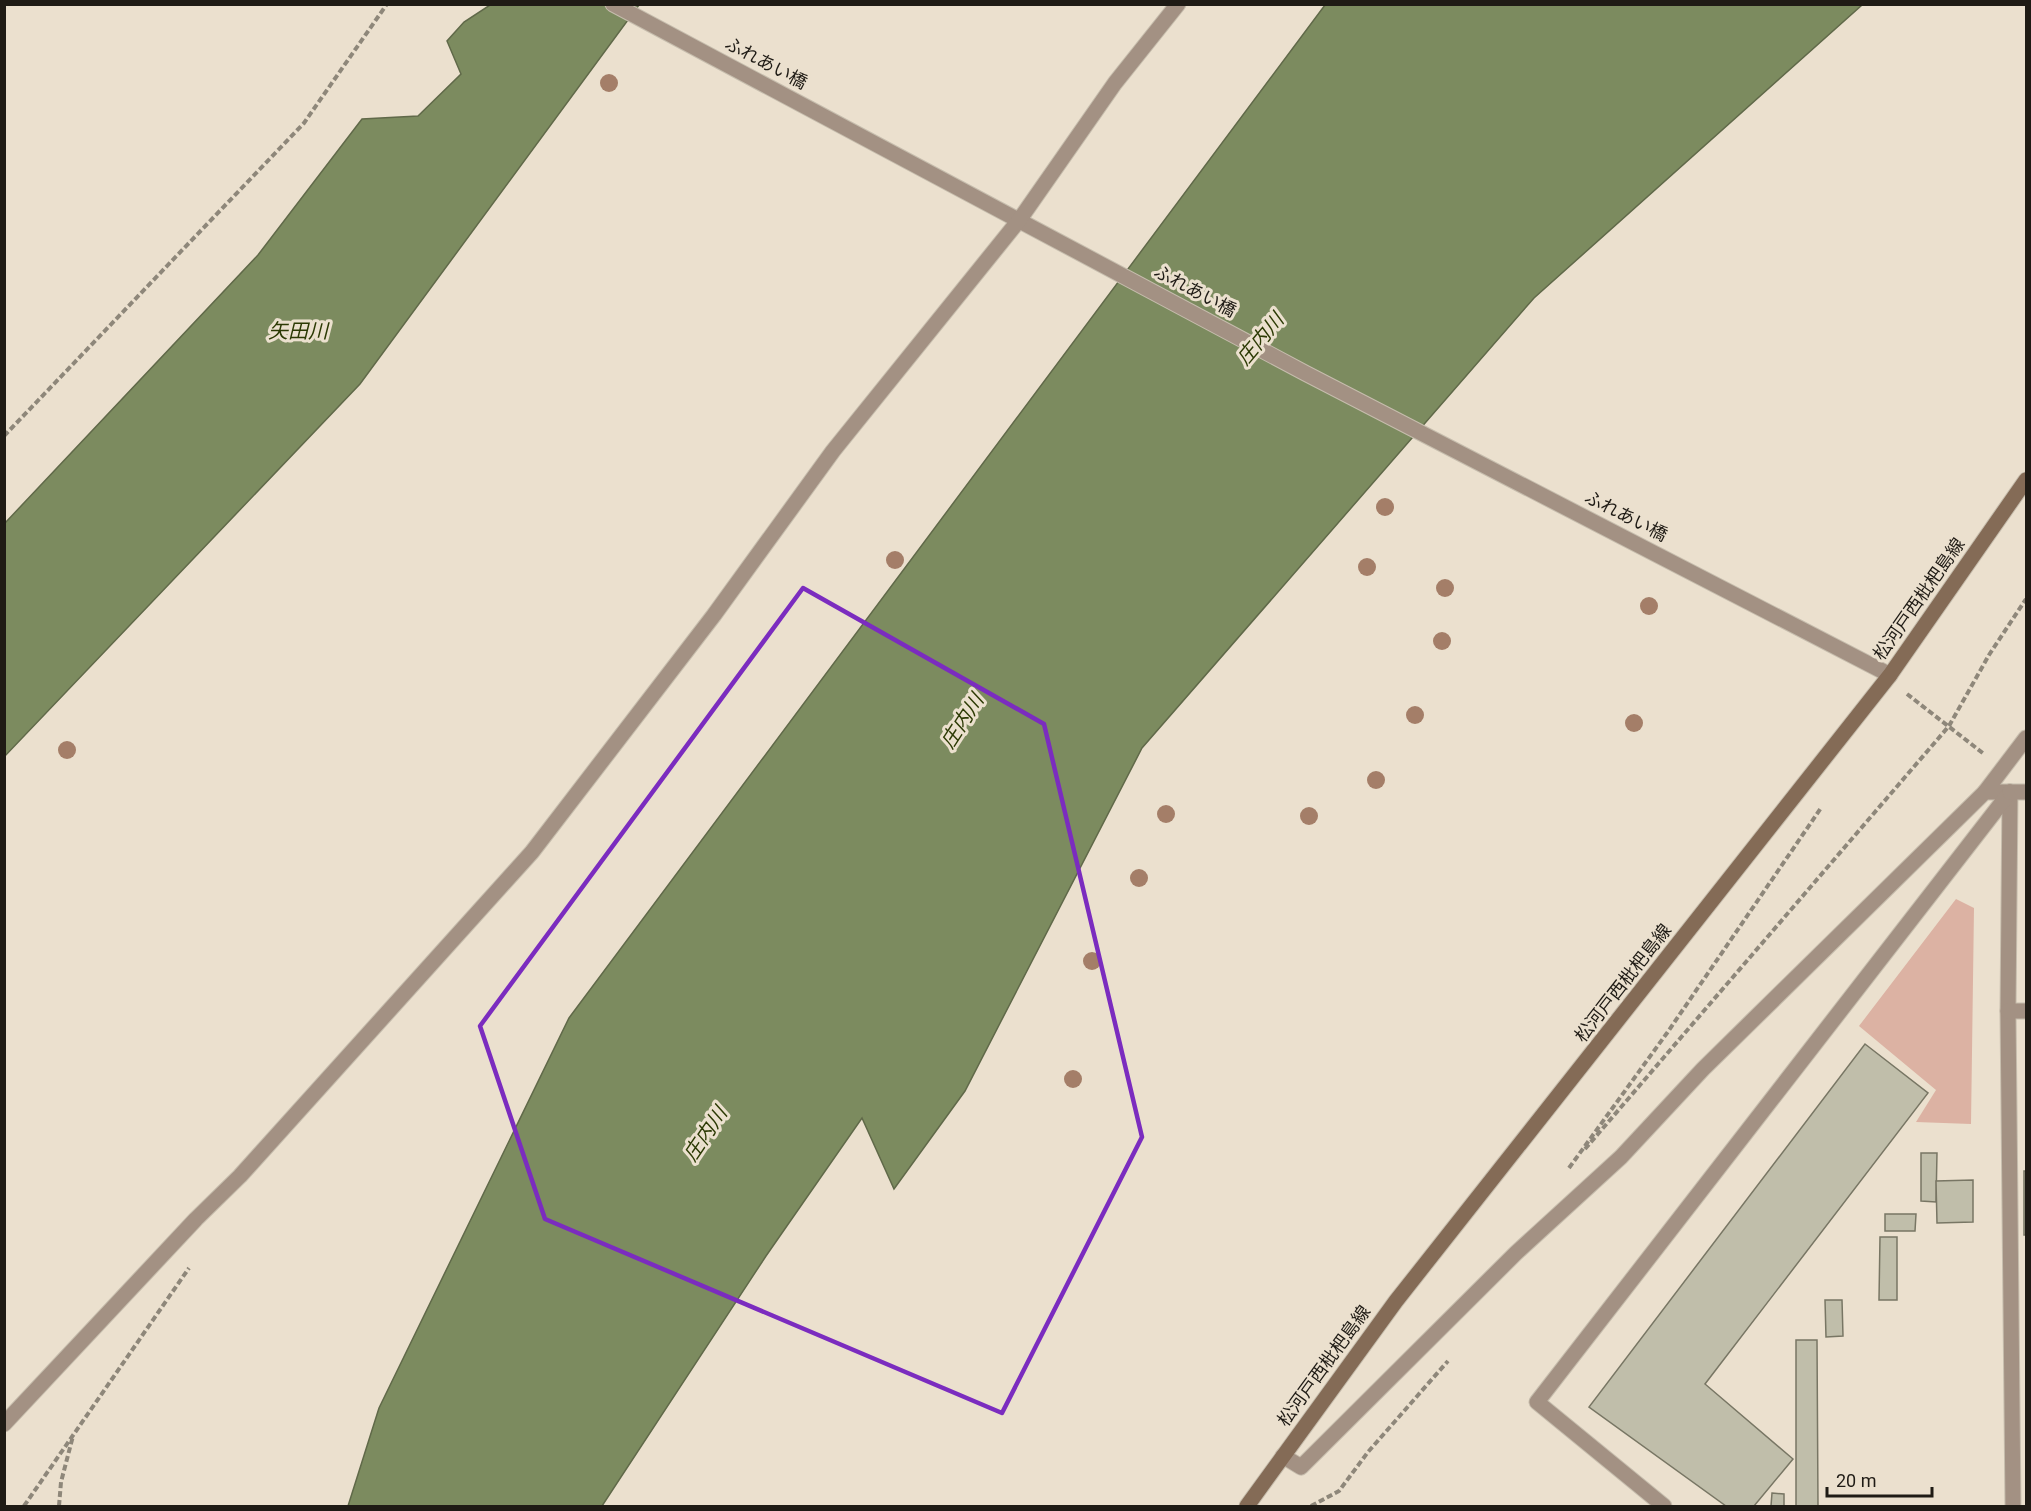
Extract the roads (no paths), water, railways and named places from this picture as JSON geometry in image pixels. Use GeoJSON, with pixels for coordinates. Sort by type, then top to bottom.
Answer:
{"type":"FeatureCollection","features":[{"type":"Feature","properties":{"kind":"main road","name":"松河戸西枇杷島線"},"geometry":{"type":"LineString","coordinates":[[1247,1506],[1396,1301],[1890,675],[2026,480]]}},
{"type":"Feature","properties":{"kind":"street","name":"ふれあい橋"},"geometry":{"type":"LineString","coordinates":[[613,4],[1053,236],[1305,373],[1890,675]]}},
{"type":"Feature","properties":{"kind":"street"},"geometry":{"type":"LineString","coordinates":[[4,1424],[196,1219],[240,1176],[532,852],[714,615],[833,451],[1020,219],[1116,83],[1178,4]]}},
{"type":"Feature","properties":{"kind":"street"},"geometry":{"type":"LineString","coordinates":[[1283,1456],[1301,1467],[1516,1253],[1621,1157],[1703,1069],[1986,792],[2026,738]]}},
{"type":"Feature","properties":{"kind":"street"},"geometry":{"type":"LineString","coordinates":[[1986,792],[2026,792]]}},
{"type":"Feature","properties":{"kind":"street"},"geometry":{"type":"LineString","coordinates":[[2010,792],[2008,1011],[2013,1506]]}},
{"type":"Feature","properties":{"kind":"street"},"geometry":{"type":"LineString","coordinates":[[1664,1506],[1537,1402],[2010,792]]}},
{"type":"Feature","properties":{"kind":"street"},"geometry":{"type":"LineString","coordinates":[[2008,1011],[2026,1011]]}},
{"type":"Feature","properties":{"kind":"water","name":"矢田川"},"geometry":{"type":"Polygon","coordinates":[[[490,5],[639,5],[360,384],[5,756],[5,523],[258,255],[362,119],[418,116],[461,74],[447,41],[464,22],[490,5]]]}},
{"type":"Feature","properties":{"kind":"water","name":"庄内川"},"geometry":{"type":"Polygon","coordinates":[[[1325,5],[1862,5],[1534,298],[1142,748],[965,1091],[894,1189],[862,1118],[766,1256],[602,1506],[348,1506],[379,1408],[569,1018],[1325,5]]]}}]}
